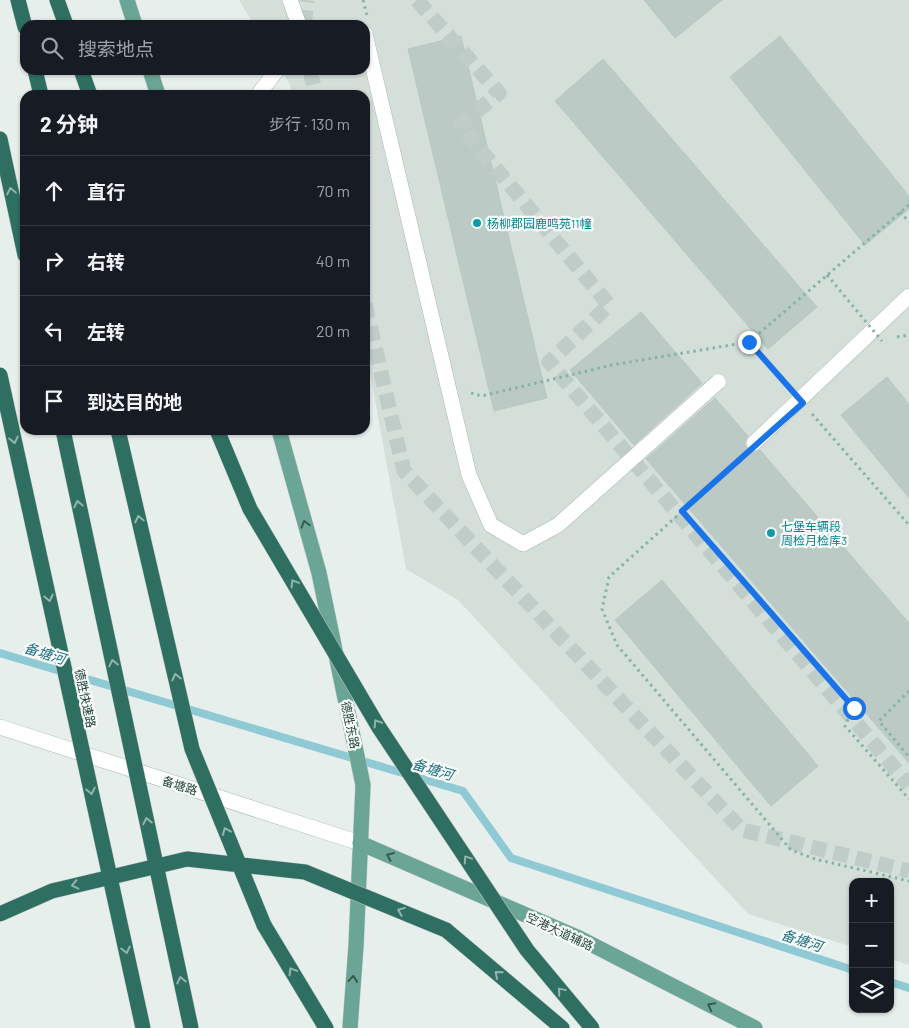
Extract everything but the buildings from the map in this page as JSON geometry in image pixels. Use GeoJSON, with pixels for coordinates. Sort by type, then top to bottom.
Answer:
{"type":"FeatureCollection","features":[{"type":"Feature","properties":{"kind":"highway"},"geometry":{"type":"LineString","coordinates":[[18,0],[23,20]]}},
{"type":"Feature","properties":{"kind":"highway"},"geometry":{"type":"LineString","coordinates":[[57,0],[64,20]]}},
{"type":"Feature","properties":{"kind":"highway"},"geometry":{"type":"LineString","coordinates":[[36,75],[40,90]]}},
{"type":"Feature","properties":{"kind":"highway"},"geometry":{"type":"LineString","coordinates":[[83,75],[88,90]]}},
{"type":"Feature","properties":{"kind":"highway"},"geometry":{"type":"LineString","coordinates":[[0,139],[20,232]]}},
{"type":"Feature","properties":{"kind":"highway","name":"德胜快速路"},"geometry":{"type":"LineString","coordinates":[[0,375],[143,1028]]}},
{"type":"Feature","properties":{"kind":"highway"},"geometry":{"type":"LineString","coordinates":[[63,435],[191,1028]]}},
{"type":"Feature","properties":{"kind":"highway"},"geometry":{"type":"LineString","coordinates":[[119,435],[192,749],[264,925],[326,1028]]}},
{"type":"Feature","properties":{"kind":"highway"},"geometry":{"type":"LineString","coordinates":[[220,435],[250,510],[378,726],[527,950],[592,1028]]}},
{"type":"Feature","properties":{"kind":"highway"},"geometry":{"type":"LineString","coordinates":[[0,914],[52,891],[187,859],[305,872],[446,930],[562,1028]]}},
{"type":"Feature","properties":{"kind":"main road"},"geometry":{"type":"LineString","coordinates":[[127,0],[133,20]]}},
{"type":"Feature","properties":{"kind":"main road"},"geometry":{"type":"LineString","coordinates":[[152,75],[156,90]]}},
{"type":"Feature","properties":{"kind":"main road","name":"德胜东路"},"geometry":{"type":"LineString","coordinates":[[280,435],[320,573],[363,785],[356,946],[350,1028]]}},
{"type":"Feature","properties":{"kind":"main road","name":"空港大道辅路"},"geometry":{"type":"LineString","coordinates":[[360,843],[578,938],[755,1028]]}},
{"type":"Feature","properties":{"kind":"street"},"geometry":{"type":"LineString","coordinates":[[290,0],[297,20]]}},
{"type":"Feature","properties":{"kind":"street"},"geometry":{"type":"LineString","coordinates":[[370,43],[469,475],[491,525],[523,544],[558,525],[718,382]]}},
{"type":"Feature","properties":{"kind":"street"},"geometry":{"type":"LineString","coordinates":[[262,90],[273,75]]}},
{"type":"Feature","properties":{"kind":"street"},"geometry":{"type":"LineString","coordinates":[[754,443],[909,296]]}},
{"type":"Feature","properties":{"kind":"street","name":"备塘路"},"geometry":{"type":"LineString","coordinates":[[0,727],[360,843]]}},
{"type":"Feature","properties":{"kind":"path"},"geometry":{"type":"LineString","coordinates":[[363,0],[365,20]]}},
{"type":"Feature","properties":{"kind":"path"},"geometry":{"type":"LineString","coordinates":[[469,392],[482,396],[612,365],[749,342],[909,205]]}},
{"type":"Feature","properties":{"kind":"path"},"geometry":{"type":"LineString","coordinates":[[900,212],[909,222]]}},
{"type":"Feature","properties":{"kind":"path"},"geometry":{"type":"LineString","coordinates":[[827,275],[882,341]]}},
{"type":"Feature","properties":{"kind":"path"},"geometry":{"type":"LineString","coordinates":[[749,342],[803,403],[608,577],[602,610],[617,645],[791,850],[815,859],[909,881]]}},
{"type":"Feature","properties":{"kind":"path"},"geometry":{"type":"LineString","coordinates":[[809,410],[909,525]]}},
{"type":"Feature","properties":{"kind":"path"},"geometry":{"type":"LineString","coordinates":[[682,511],[854,708],[845,726],[909,798]]}},
{"type":"Feature","properties":{"kind":"path"},"geometry":{"type":"LineString","coordinates":[[909,691],[879,721],[909,757]]}},
{"type":"Feature","properties":{"kind":"shaded area"},"geometry":{"type":"Polygon","coordinates":[[[239,0],[909,0],[909,965],[894,960],[894,878],[849,878],[849,946],[748,914],[458,600],[406,569],[370,373],[370,90],[292,90],[284,75],[370,75],[370,20],[251,20],[239,0]]]}},
{"type":"Feature","properties":{"kind":"waterway","name":"备塘河"},"geometry":{"type":"LineString","coordinates":[[0,653],[463,791],[511,858],[849,969]]}},
{"type":"Feature","properties":{"kind":"waterway","name":"备塘河"},"geometry":{"type":"LineString","coordinates":[[894,983],[909,988]]}},
{"type":"Feature","properties":{"kind":"tunnel"},"geometry":{"type":"LineString","coordinates":[[305,20],[307,0]]}},
{"type":"Feature","properties":{"kind":"tunnel"},"geometry":{"type":"LineString","coordinates":[[417,0],[499,93],[460,125],[609,305],[549,362],[909,785]]}},
{"type":"Feature","properties":{"kind":"tunnel"},"geometry":{"type":"LineString","coordinates":[[311,75],[315,90]]}},
{"type":"Feature","properties":{"kind":"tunnel"},"geometry":{"type":"LineString","coordinates":[[370,325],[404,471],[742,830],[909,871]]}},
{"type":"Feature","properties":{"kind":"place","name":"杨柳郡园鹿鸣苑11幢"},"geometry":{"type":"Point","coordinates":[477,223]}},
{"type":"Feature","properties":{"kind":"place","name":"七堡车辆段 周检月检库3"},"geometry":{"type":"Point","coordinates":[771,533]}},
{"type":"Feature","properties":{"kind":"route"},"geometry":{"type":"LineString","coordinates":[[749,342],[803,403],[682,511],[854,708]]}}]}
